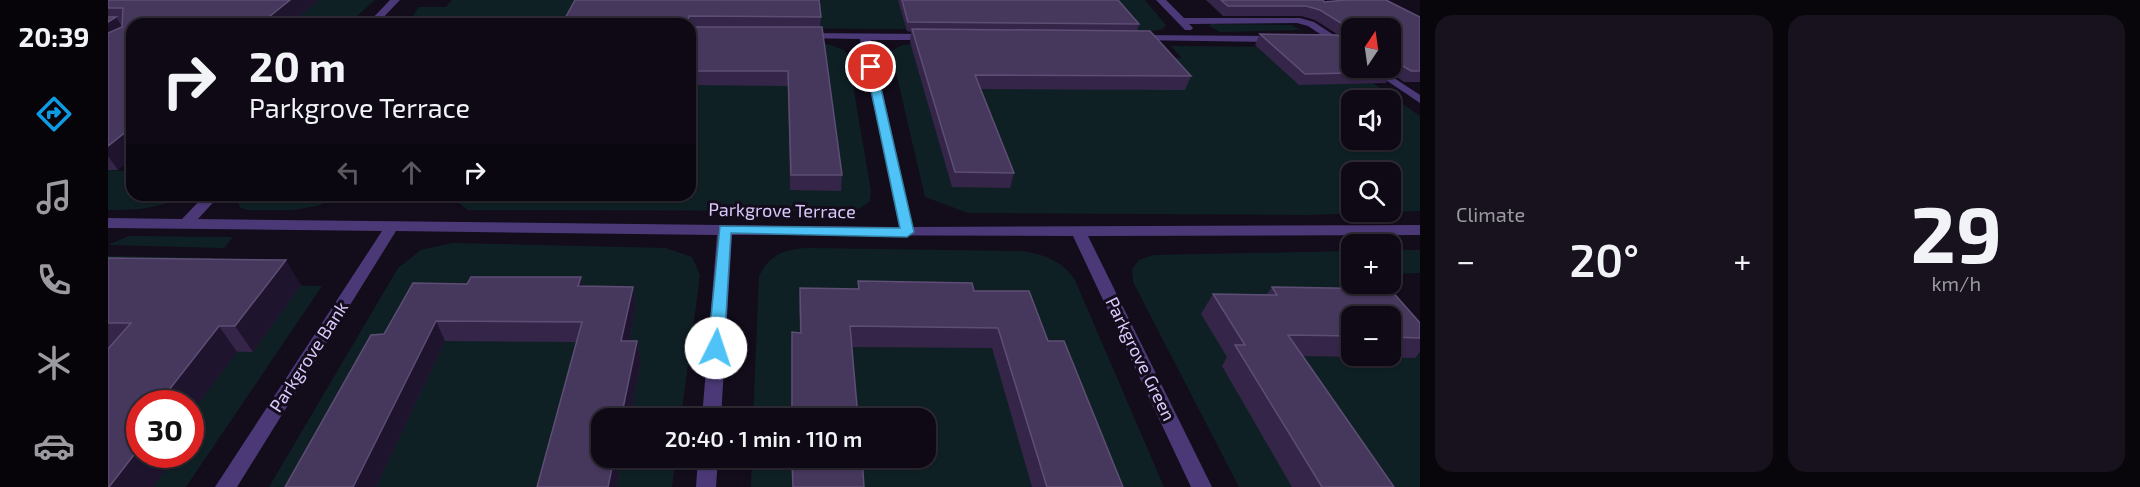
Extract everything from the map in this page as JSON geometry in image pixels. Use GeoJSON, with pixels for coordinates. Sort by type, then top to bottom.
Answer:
{"type":"FeatureCollection","features":[{"type":"Feature","properties":{"kind":"street"},"geometry":{"type":"LineString","coordinates":[[378,18],[395,0]]}},
{"type":"Feature","properties":{"kind":"street"},"geometry":{"type":"LineString","coordinates":[[1161,0],[1199,39]]}},
{"type":"Feature","properties":{"kind":"street"},"geometry":{"type":"LineString","coordinates":[[1181,21],[1297,20],[1311,24],[1341,45]]}},
{"type":"Feature","properties":{"kind":"street"},"geometry":{"type":"LineString","coordinates":[[795,36],[937,37]]}},
{"type":"Feature","properties":{"kind":"street"},"geometry":{"type":"LineString","coordinates":[[865,37],[907,232]]}},
{"type":"Feature","properties":{"kind":"street"},"geometry":{"type":"LineString","coordinates":[[1128,38],[1288,39]]}},
{"type":"Feature","properties":{"kind":"street"},"geometry":{"type":"LineString","coordinates":[[1311,39],[1333,40]]}},
{"type":"Feature","properties":{"kind":"street"},"geometry":{"type":"LineString","coordinates":[[1388,78],[1420,100]]}},
{"type":"Feature","properties":{"kind":"street"},"geometry":{"type":"LineString","coordinates":[[186,224],[207,201]]}},
{"type":"Feature","properties":{"kind":"street","name":"Parkgrove Terrace"},"geometry":{"type":"LineString","coordinates":[[108,223],[907,232],[1420,230]]}},
{"type":"Feature","properties":{"kind":"street","name":"Parkgrove Bank"},"geometry":{"type":"LineString","coordinates":[[225,487],[392,226]]}},
{"type":"Feature","properties":{"kind":"street"},"geometry":{"type":"LineString","coordinates":[[712,408],[725,229]]}},
{"type":"Feature","properties":{"kind":"street","name":"Parkgrove Green"},"geometry":{"type":"LineString","coordinates":[[1078,231],[1202,487]]}},
{"type":"Feature","properties":{"kind":"street"},"geometry":{"type":"LineString","coordinates":[[706,487],[707,468]]}},
{"type":"Feature","properties":{"kind":"shaded area"},"geometry":{"type":"Polygon","coordinates":[[[108,0],[375,0],[357,16],[351,18],[126,18],[126,21],[108,21],[108,0]]]}},
{"type":"Feature","properties":{"kind":"shaded area"},"geometry":{"type":"Polygon","coordinates":[[[452,0],[1145,0],[1166,25],[1163,29],[1146,32],[696,27],[696,18],[411,18],[419,7],[446,7],[452,0]]]}},
{"type":"Feature","properties":{"kind":"shaded area"},"geometry":{"type":"Polygon","coordinates":[[[1211,24],[1291,25],[1301,30],[1220,32],[1209,26],[1211,24]]]}},
{"type":"Feature","properties":{"kind":"shaded area"},"geometry":{"type":"Polygon","coordinates":[[[696,42],[827,44],[844,50],[848,56],[871,191],[870,201],[859,209],[842,211],[468,210],[456,201],[696,201],[696,42]]]}},
{"type":"Feature","properties":{"kind":"shaded area"},"geometry":{"type":"Polygon","coordinates":[[[912,44],[1182,58],[1171,46],[1290,47],[1336,57],[1341,61],[1341,78],[1366,78],[1383,90],[1341,90],[1341,150],[1401,150],[1401,103],[1420,116],[1420,211],[1401,212],[1401,162],[1341,162],[1341,214],[968,213],[925,197],[891,51],[902,45],[912,44]]]}},
{"type":"Feature","properties":{"kind":"shaded area"},"geometry":{"type":"Polygon","coordinates":[[[108,170],[126,171],[126,201],[171,201],[136,209],[108,210],[108,170]]]}},
{"type":"Feature","properties":{"kind":"shaded area"},"geometry":{"type":"Polygon","coordinates":[[[330,201],[293,210],[248,210],[241,208],[237,202],[330,201]]]}},
{"type":"Feature","properties":{"kind":"shaded area"},"geometry":{"type":"Polygon","coordinates":[[[129,236],[233,237],[224,248],[108,245],[129,236]]]}},
{"type":"Feature","properties":{"kind":"shaded area"},"geometry":{"type":"Polygon","coordinates":[[[452,243],[666,248],[692,257],[700,275],[682,408],[591,408],[591,468],[675,468],[672,487],[269,487],[398,268],[421,250],[452,243]]]}},
{"type":"Feature","properties":{"kind":"shaded area"},"geometry":{"type":"Polygon","coordinates":[[[808,248],[1023,251],[1046,257],[1059,264],[1075,280],[1164,487],[751,487],[752,468],[936,468],[936,408],[753,408],[759,276],[773,258],[792,250],[808,248]]]}},
{"type":"Feature","properties":{"kind":"shaded area"},"geometry":{"type":"Polygon","coordinates":[[[1401,250],[1420,250],[1420,273],[1401,274],[1401,250]]]}},
{"type":"Feature","properties":{"kind":"shaded area"},"geometry":{"type":"Polygon","coordinates":[[[1341,251],[1341,294],[1373,294],[1384,306],[1341,306],[1341,366],[1401,366],[1401,325],[1416,341],[1420,341],[1420,487],[1239,487],[1133,282],[1132,269],[1139,260],[1153,255],[1341,251]]]}},
{"type":"Feature","properties":{"kind":"shaded area"},"geometry":{"type":"Polygon","coordinates":[[[108,256],[212,258],[189,283],[322,286],[204,460],[204,390],[126,390],[126,468],[199,468],[186,487],[108,487],[108,256]]]}},
{"type":"Feature","properties":{"kind":"building"},"geometry":{"type":"Polygon","coordinates":[[[290,0],[268,18],[126,18],[126,132],[108,146],[108,33],[122,27],[123,8],[108,8],[108,1],[290,0]]]}},
{"type":"Feature","properties":{"kind":"building"},"geometry":{"type":"Polygon","coordinates":[[[575,0],[819,0],[821,17],[689,16],[688,18],[565,18],[575,0]]]}},
{"type":"Feature","properties":{"kind":"building"},"geometry":{"type":"Polygon","coordinates":[[[902,0],[1118,0],[1139,24],[908,22],[902,0]]]}},
{"type":"Feature","properties":{"kind":"building"},"geometry":{"type":"Polygon","coordinates":[[[1221,0],[1323,0],[1324,2],[1386,0],[1420,17],[1420,71],[1411,71],[1401,65],[1401,18],[1341,18],[1341,23],[1320,10],[1306,6],[1228,6],[1221,0]]]}},
{"type":"Feature","properties":{"kind":"building"},"geometry":{"type":"Polygon","coordinates":[[[696,27],[822,27],[842,175],[791,175],[788,71],[696,71],[696,27]]]}},
{"type":"Feature","properties":{"kind":"building"},"geometry":{"type":"Polygon","coordinates":[[[912,29],[1150,31],[1191,76],[975,75],[1014,173],[955,172],[912,29]]]}},
{"type":"Feature","properties":{"kind":"building"},"geometry":{"type":"Polygon","coordinates":[[[1260,34],[1337,35],[1341,37],[1341,73],[1305,74],[1260,34]]]}},
{"type":"Feature","properties":{"kind":"building"},"geometry":{"type":"Polygon","coordinates":[[[108,258],[286,260],[235,326],[219,326],[169,390],[126,390],[126,465],[109,487],[108,349],[131,323],[108,323],[108,258]]]}},
{"type":"Feature","properties":{"kind":"building"},"geometry":{"type":"Polygon","coordinates":[[[471,277],[581,277],[578,286],[633,287],[621,341],[637,341],[623,408],[591,408],[591,468],[612,468],[608,487],[537,487],[582,322],[436,321],[353,487],[285,487],[371,335],[384,334],[413,283],[467,284],[471,277]]]}},
{"type":"Feature","properties":{"kind":"building"},"geometry":{"type":"Polygon","coordinates":[[[858,281],[972,283],[974,291],[1029,291],[1048,341],[1064,341],[1123,487],[1047,487],[998,328],[850,326],[857,408],[792,408],[792,332],[801,333],[800,288],[859,289],[858,281]]]}},
{"type":"Feature","properties":{"kind":"building"},"geometry":{"type":"Polygon","coordinates":[[[1272,287],[1341,288],[1341,294],[1394,294],[1420,323],[1420,338],[1401,337],[1401,306],[1341,306],[1341,336],[1288,335],[1394,487],[1322,487],[1235,345],[1245,345],[1213,294],[1277,295],[1272,287]]]}},
{"type":"Feature","properties":{"kind":"building"},"geometry":{"type":"Polygon","coordinates":[[[792,468],[863,468],[864,487],[793,487],[792,468]]]}},
{"type":"Feature","properties":{"kind":"route"},"geometry":{"type":"LineString","coordinates":[[716,348],[725,229],[907,232],[871,67]]}}]}
